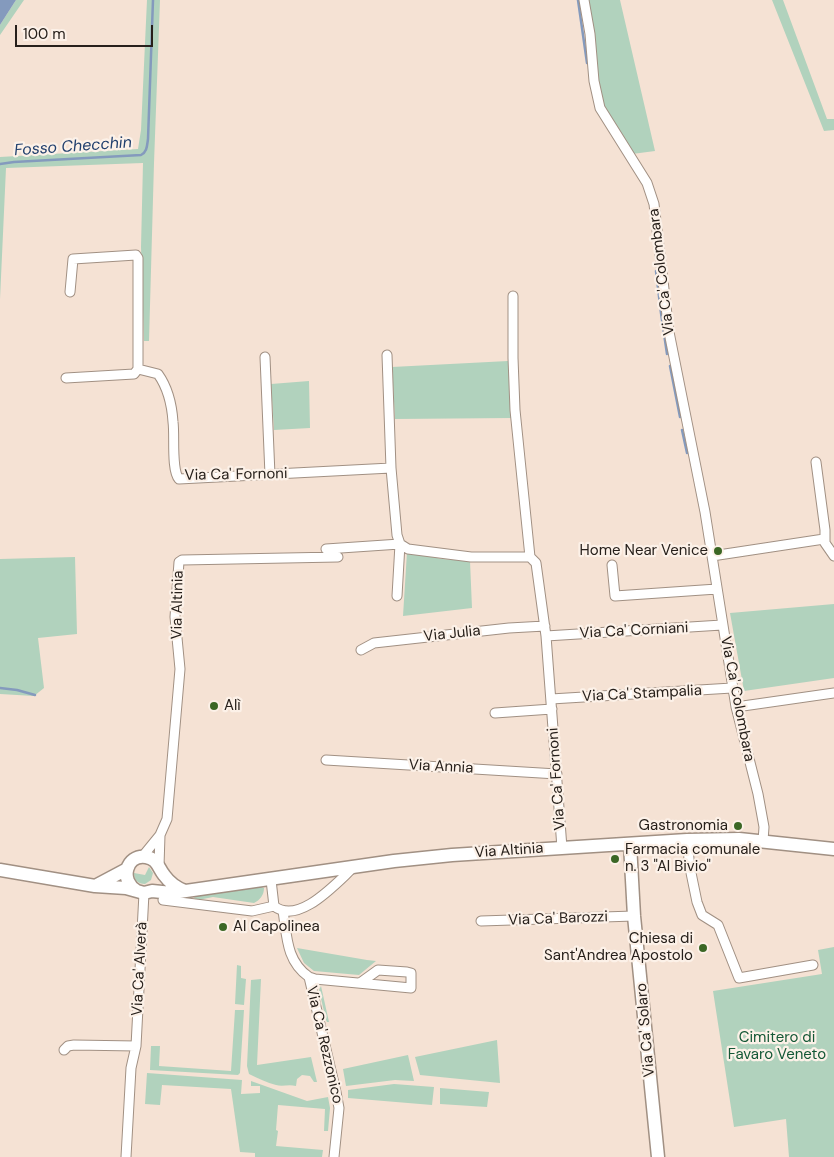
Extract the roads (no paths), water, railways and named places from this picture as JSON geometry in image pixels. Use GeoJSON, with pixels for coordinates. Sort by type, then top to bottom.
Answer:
{"type":"FeatureCollection","features":[{"type":"Feature","properties":{"kind":"main road","name":"Via Altinia"},"geometry":{"type":"LineString","coordinates":[[0,870],[95,886],[190,895],[271,880],[434,856],[687,840],[739,839],[834,849]]}},
{"type":"Feature","properties":{"kind":"main road","name":"Via Ca' Solaro"},"geometry":{"type":"LineString","coordinates":[[630,844],[634,916],[658,1157]]}},
{"type":"Feature","properties":{"kind":"main road"},"geometry":{"type":"LineString","coordinates":[[95,886],[127,869],[133,861],[142,857],[152,859],[176,887],[190,895]]}},
{"type":"Feature","properties":{"kind":"main road"},"geometry":{"type":"LineString","coordinates":[[127,869],[128,883],[132,888],[145,892],[159,883],[160,870]]}},
{"type":"Feature","properties":{"kind":"street","name":"Via Ca' Colombara"},"geometry":{"type":"LineString","coordinates":[[584,0],[590,34],[594,81],[600,108],[647,183],[654,204],[669,332],[700,487],[732,688],[758,794],[764,827],[763,841]]}},
{"type":"Feature","properties":{"kind":"street"},"geometry":{"type":"LineString","coordinates":[[66,378],[134,374],[138,369],[138,258],[136,255],[74,259],[70,292]]}},
{"type":"Feature","properties":{"kind":"street","name":"Via Ca' Fornoni"},"geometry":{"type":"LineString","coordinates":[[514,296],[514,393],[530,556],[536,562],[546,631],[562,848]]}},
{"type":"Feature","properties":{"kind":"street"},"geometry":{"type":"LineString","coordinates":[[387,355],[391,468],[397,535],[400,544],[397,596]]}},
{"type":"Feature","properties":{"kind":"street"},"geometry":{"type":"LineString","coordinates":[[265,357],[270,475]]}},
{"type":"Feature","properties":{"kind":"street","name":"Via Ca' Fornoni"},"geometry":{"type":"LineString","coordinates":[[138,369],[158,374],[165,387],[173,420],[175,471],[179,479],[391,468]]}},
{"type":"Feature","properties":{"kind":"street"},"geometry":{"type":"LineString","coordinates":[[816,462],[825,530],[824,539],[826,546],[834,556]]}},
{"type":"Feature","properties":{"kind":"street"},"geometry":{"type":"LineString","coordinates":[[712,556],[824,539]]}},
{"type":"Feature","properties":{"kind":"street"},"geometry":{"type":"LineString","coordinates":[[326,549],[400,544],[408,549],[471,557],[530,556]]}},
{"type":"Feature","properties":{"kind":"street","name":"Via Altinia"},"geometry":{"type":"LineString","coordinates":[[160,834],[167,819],[180,669],[175,617],[179,562],[182,560],[338,557]]}},
{"type":"Feature","properties":{"kind":"street"},"geometry":{"type":"LineString","coordinates":[[612,565],[615,596],[717,589]]}},
{"type":"Feature","properties":{"kind":"street","name":"Via Ca' Corniani"},"geometry":{"type":"LineString","coordinates":[[546,631],[722,626]]}},
{"type":"Feature","properties":{"kind":"street","name":"Via Julia"},"geometry":{"type":"LineString","coordinates":[[361,650],[374,643],[509,628],[546,631]]}},
{"type":"Feature","properties":{"kind":"street","name":"Via Ca' Stampalia"},"geometry":{"type":"LineString","coordinates":[[551,699],[732,688]]}},
{"type":"Feature","properties":{"kind":"street"},"geometry":{"type":"LineString","coordinates":[[736,707],[834,693]]}},
{"type":"Feature","properties":{"kind":"street","name":"Via Ca' Fornoni"},"geometry":{"type":"LineString","coordinates":[[495,713],[552,709]]}},
{"type":"Feature","properties":{"kind":"street","name":"Via Annia"},"geometry":{"type":"LineString","coordinates":[[326,760],[556,774]]}},
{"type":"Feature","properties":{"kind":"street"},"geometry":{"type":"LineString","coordinates":[[142,857],[160,834]]}},
{"type":"Feature","properties":{"kind":"street"},"geometry":{"type":"LineString","coordinates":[[160,834],[160,870]]}},
{"type":"Feature","properties":{"kind":"street"},"geometry":{"type":"LineString","coordinates":[[687,840],[697,902],[702,915],[718,925],[739,978],[813,965]]}},
{"type":"Feature","properties":{"kind":"street"},"geometry":{"type":"LineString","coordinates":[[271,880],[274,906],[283,911],[295,910],[309,906],[354,867]]}},
{"type":"Feature","properties":{"kind":"street","name":"Via Ca' Alverà"},"geometry":{"type":"LineString","coordinates":[[126,1157],[130,1068],[136,1046],[145,892]]}},
{"type":"Feature","properties":{"kind":"street"},"geometry":{"type":"LineString","coordinates":[[163,900],[190,895],[252,911],[274,906]]}},
{"type":"Feature","properties":{"kind":"street","name":"Via Ca' Rezzonico"},"geometry":{"type":"LineString","coordinates":[[283,911],[292,959],[300,970],[309,977],[339,1103],[334,1157]]}},
{"type":"Feature","properties":{"kind":"street","name":"Via Ca' Barozzi"},"geometry":{"type":"LineString","coordinates":[[481,921],[634,916]]}},
{"type":"Feature","properties":{"kind":"street"},"geometry":{"type":"LineString","coordinates":[[309,977],[360,983],[411,988],[412,976],[407,972],[382,970],[360,983]]}},
{"type":"Feature","properties":{"kind":"street"},"geometry":{"type":"LineString","coordinates":[[64,1050],[68,1046],[74,1045],[136,1046]]}},
{"type":"Feature","properties":{"kind":"water"},"geometry":{"type":"Polygon","coordinates":[[[0,0],[16,0],[0,25],[0,0]]]}},
{"type":"Feature","properties":{"kind":"waterway","name":"Fosso Checchin"},"geometry":{"type":"LineString","coordinates":[[0,164],[141,155],[144,152],[148,139],[153,0]]}},
{"type":"Feature","properties":{"kind":"waterway"},"geometry":{"type":"LineString","coordinates":[[578,0],[587,63]]}},
{"type":"Feature","properties":{"kind":"waterway"},"geometry":{"type":"LineString","coordinates":[[656,271],[667,354]]}},
{"type":"Feature","properties":{"kind":"waterway"},"geometry":{"type":"LineString","coordinates":[[670,366],[680,417]]}},
{"type":"Feature","properties":{"kind":"waterway"},"geometry":{"type":"LineString","coordinates":[[682,430],[687,453]]}},
{"type":"Feature","properties":{"kind":"waterway","name":"Fosso Checchin"},"geometry":{"type":"LineString","coordinates":[[0,688],[35,695]]}},
{"type":"Feature","properties":{"kind":"place","name":"Home Near Venice"},"geometry":{"type":"Point","coordinates":[718,551]}},
{"type":"Feature","properties":{"kind":"place","name":"Alì"},"geometry":{"type":"Point","coordinates":[214,706]}},
{"type":"Feature","properties":{"kind":"place","name":"Gastronomia"},"geometry":{"type":"Point","coordinates":[738,826]}},
{"type":"Feature","properties":{"kind":"place","name":"Farmacia comunale n. 3 \"Al Bivio\""},"geometry":{"type":"Point","coordinates":[615,859]}},
{"type":"Feature","properties":{"kind":"place","name":"Al Capolinea"},"geometry":{"type":"Point","coordinates":[223,927]}},
{"type":"Feature","properties":{"kind":"place","name":"Chiesa di Sant'Andrea Apostolo"},"geometry":{"type":"Point","coordinates":[703,948]}},
{"type":"Feature","properties":{"kind":"park label","name":"Cimitero di Favaro Veneto"},"geometry":{"type":"Point","coordinates":[777,1046]}}]}
